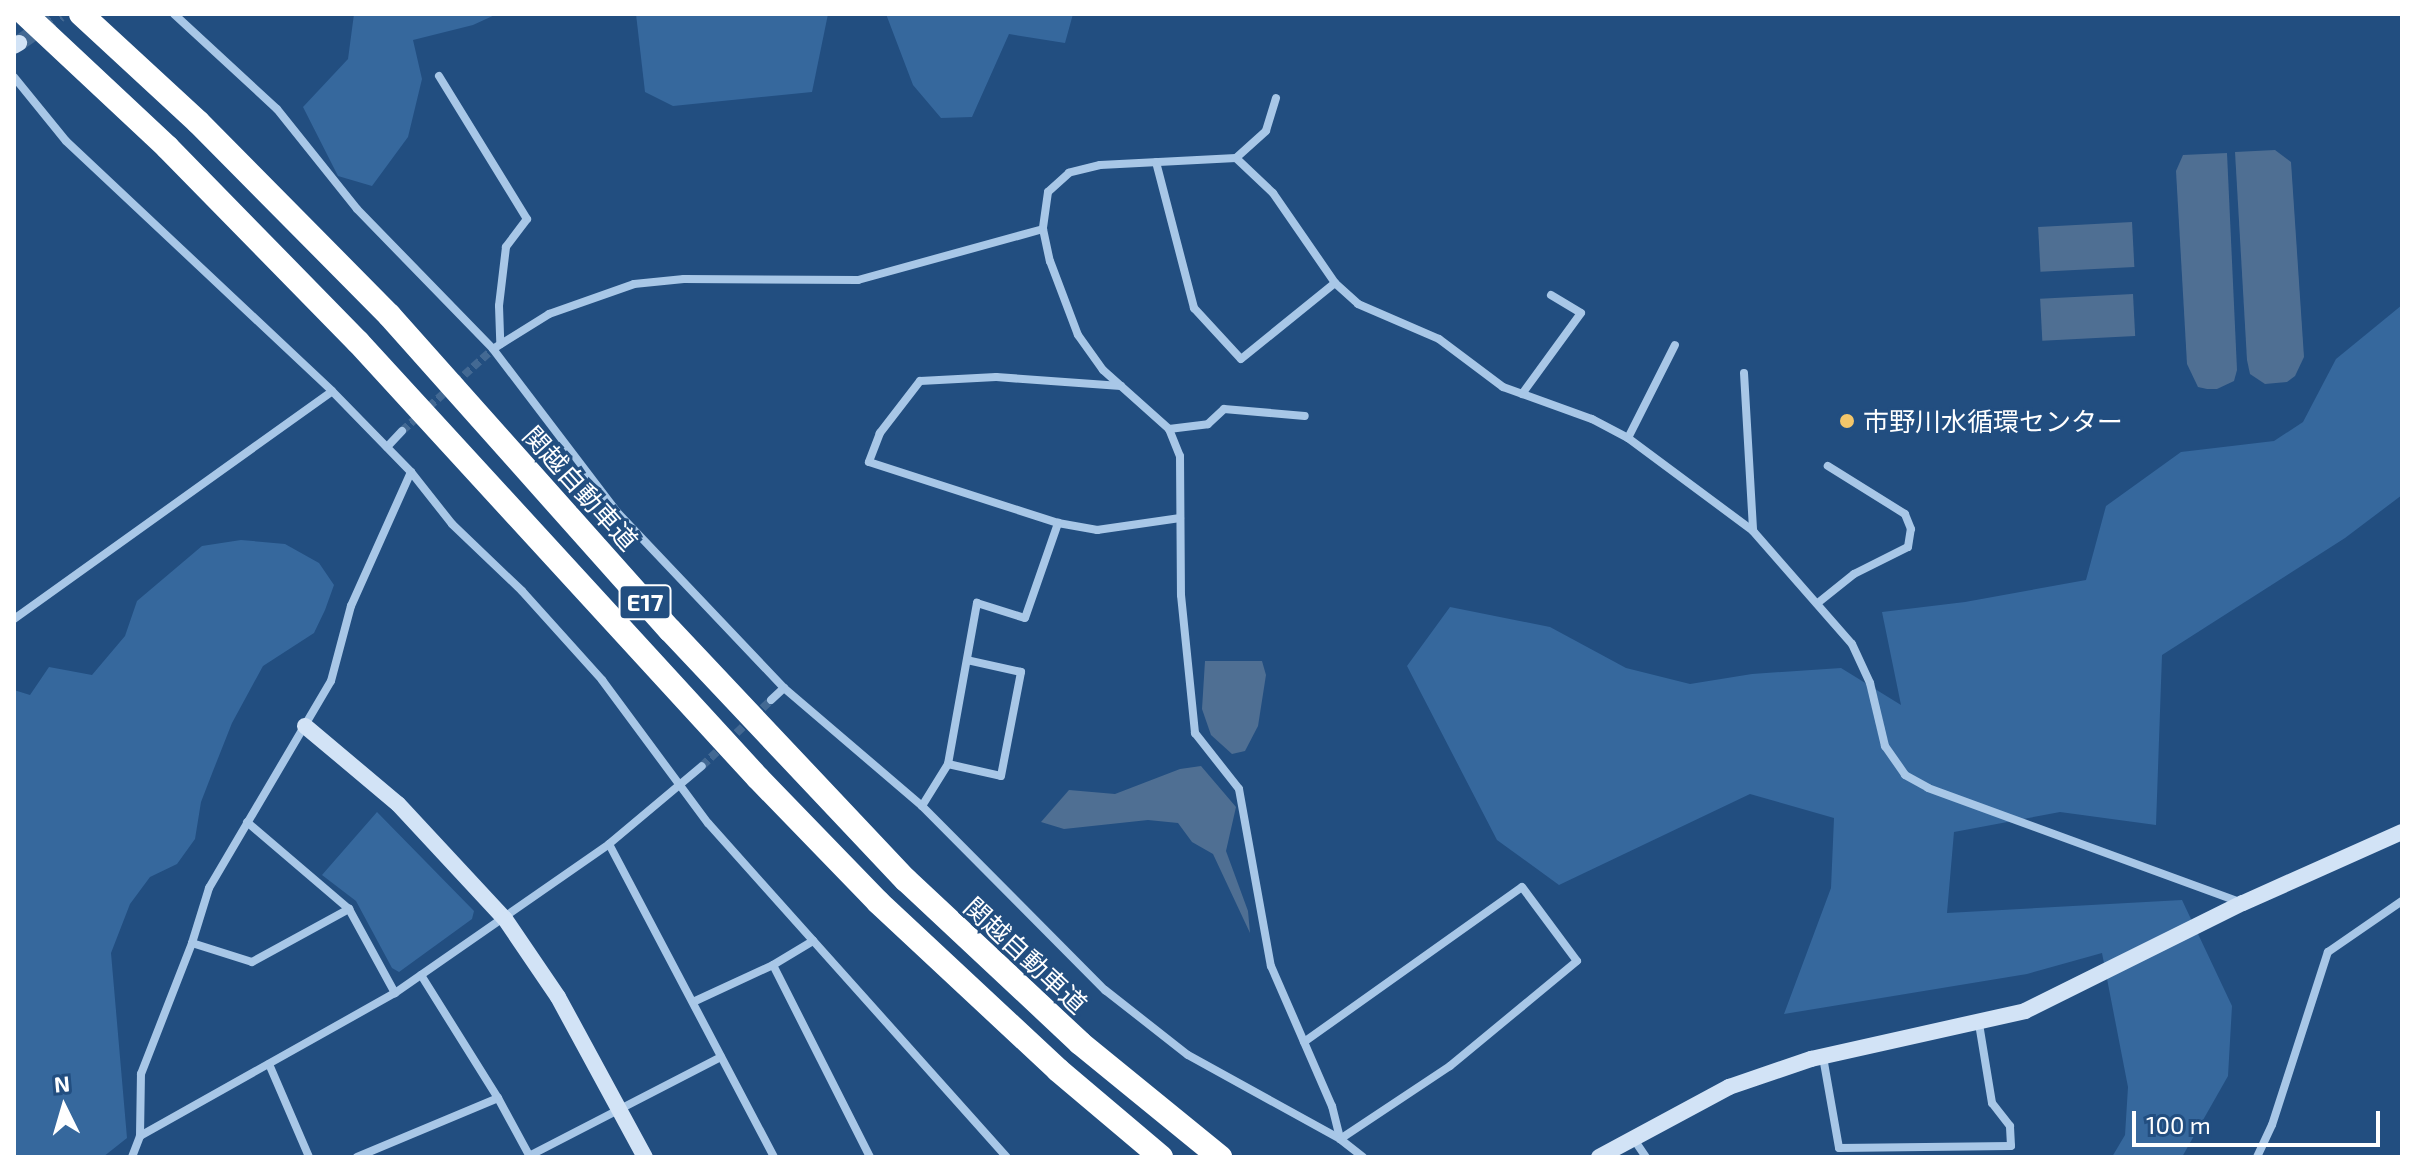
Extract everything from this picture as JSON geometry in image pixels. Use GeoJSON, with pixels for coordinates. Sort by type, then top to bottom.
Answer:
{"type":"FeatureCollection","features":[{"type":"Feature","properties":{"kind":"highway","name":"E17"},"geometry":{"type":"LineString","coordinates":[[25,14],[60,43],[358,342],[758,778],[878,902],[1035,1049],[1161,1157]]}},
{"type":"Feature","properties":{"kind":"highway","name":"関越自動車道"},"geometry":{"type":"LineString","coordinates":[[87,19],[198,122],[389,315],[670,630],[906,880],[1080,1043],[1220,1157]]}},
{"type":"Feature","properties":{"kind":"street"},"geometry":{"type":"LineString","coordinates":[[174,14],[277,109],[357,209],[496,347],[617,512],[784,688],[922,806],[1105,990],[1188,1055],[1340,1139],[1363,1157]]}},
{"type":"Feature","properties":{"kind":"street"},"geometry":{"type":"LineString","coordinates":[[439,76],[527,219],[506,247],[496,347]]}},
{"type":"Feature","properties":{"kind":"street"},"geometry":{"type":"LineString","coordinates":[[14,77],[66,141],[332,391],[411,472],[452,524],[522,591],[602,680],[708,823],[1000,1155]]}},
{"type":"Feature","properties":{"kind":"street"},"geometry":{"type":"LineString","coordinates":[[1276,98],[1266,131],[1236,158],[1100,165],[1069,173],[1048,192],[1043,229],[1050,261],[1078,335],[1103,370],[1169,429],[1180,456],[1181,595],[1195,733],[1239,789],[1271,966],[1332,1106],[1340,1139]]}},
{"type":"Feature","properties":{"kind":"street"},"geometry":{"type":"LineString","coordinates":[[1236,158],[1273,193],[1335,283],[1358,304],[1439,339],[1503,387],[1592,419],[1628,438],[1753,531],[1819,602],[1852,644],[1870,683],[1885,746],[1905,775],[1928,788],[2243,903]]}},
{"type":"Feature","properties":{"kind":"street"},"geometry":{"type":"LineString","coordinates":[[1156,162],[1194,308],[1241,359],[1335,283]]}},
{"type":"Feature","properties":{"kind":"street"},"geometry":{"type":"LineString","coordinates":[[496,347],[549,314],[634,284],[684,279],[858,280],[1043,229]]}},
{"type":"Feature","properties":{"kind":"street"},"geometry":{"type":"LineString","coordinates":[[1522,394],[1581,313],[1551,295]]}},
{"type":"Feature","properties":{"kind":"street"},"geometry":{"type":"LineString","coordinates":[[1628,438],[1675,345]]}},
{"type":"Feature","properties":{"kind":"street"},"geometry":{"type":"LineString","coordinates":[[1744,373],[1753,531]]}},
{"type":"Feature","properties":{"kind":"street"},"geometry":{"type":"LineString","coordinates":[[1122,386],[996,377],[920,381],[880,433],[869,462],[1058,523],[1097,530],[1180,518]]}},
{"type":"Feature","properties":{"kind":"street"},"geometry":{"type":"LineString","coordinates":[[14,619],[332,391]]}},
{"type":"Feature","properties":{"kind":"street"},"geometry":{"type":"LineString","coordinates":[[1169,429],[1208,424],[1224,409],[1305,416]]}},
{"type":"Feature","properties":{"kind":"street"},"geometry":{"type":"LineString","coordinates":[[387,447],[402,431]]}},
{"type":"Feature","properties":{"kind":"street"},"geometry":{"type":"LineString","coordinates":[[1819,602],[1854,574],[1908,547],[1911,529],[1905,514],[1828,466]]}},
{"type":"Feature","properties":{"kind":"street"},"geometry":{"type":"LineString","coordinates":[[135,1156],[140,1136],[141,1074],[192,943],[209,888],[331,681],[351,606],[411,472]]}},
{"type":"Feature","properties":{"kind":"street"},"geometry":{"type":"LineString","coordinates":[[922,806],[948,764],[977,603],[1025,618],[1058,523]]}},
{"type":"Feature","properties":{"kind":"street"},"geometry":{"type":"LineString","coordinates":[[948,764],[1001,776],[1021,672],[967,660]]}},
{"type":"Feature","properties":{"kind":"street"},"geometry":{"type":"LineString","coordinates":[[771,700],[784,688]]}},
{"type":"Feature","properties":{"kind":"street"},"geometry":{"type":"LineString","coordinates":[[305,726],[398,804],[505,919],[558,997],[645,1157]]}},
{"type":"Feature","properties":{"kind":"street"},"geometry":{"type":"LineString","coordinates":[[140,1136],[395,993],[609,844],[682,787],[702,766]]}},
{"type":"Feature","properties":{"kind":"street"},"geometry":{"type":"LineString","coordinates":[[247,822],[349,909],[395,993]]}},
{"type":"Feature","properties":{"kind":"street"},"geometry":{"type":"LineString","coordinates":[[1599,1157],[1729,1087],[1823,1057],[1979,1024],[2025,1011],[2243,903],[2402,832]]}},
{"type":"Feature","properties":{"kind":"street"},"geometry":{"type":"LineString","coordinates":[[609,844],[774,1157]]}},
{"type":"Feature","properties":{"kind":"street"},"geometry":{"type":"LineString","coordinates":[[1304,1042],[1522,887],[1577,961],[1450,1066],[1340,1139]]}},
{"type":"Feature","properties":{"kind":"street"},"geometry":{"type":"LineString","coordinates":[[2257,1157],[2272,1125],[2328,952],[2402,901]]}},
{"type":"Feature","properties":{"kind":"street"},"geometry":{"type":"LineString","coordinates":[[192,943],[252,962],[349,909]]}},
{"type":"Feature","properties":{"kind":"street"},"geometry":{"type":"LineString","coordinates":[[693,1002],[773,965],[813,941]]}},
{"type":"Feature","properties":{"kind":"street"},"geometry":{"type":"LineString","coordinates":[[773,965],[870,1157]]}},
{"type":"Feature","properties":{"kind":"street"},"geometry":{"type":"LineString","coordinates":[[421,975],[498,1098],[530,1156],[721,1057]]}},
{"type":"Feature","properties":{"kind":"street"},"geometry":{"type":"LineString","coordinates":[[1823,1057],[1839,1148],[2011,1146],[2010,1126],[1992,1103],[1979,1024]]}},
{"type":"Feature","properties":{"kind":"street"},"geometry":{"type":"LineString","coordinates":[[269,1064],[309,1157]]}},
{"type":"Feature","properties":{"kind":"street"},"geometry":{"type":"LineString","coordinates":[[357,1157],[498,1098]]}},
{"type":"Feature","properties":{"kind":"street"},"geometry":{"type":"LineString","coordinates":[[1632,1138],[1646,1157]]}},
{"type":"Feature","properties":{"kind":"shaded area"},"geometry":{"type":"Polygon","coordinates":[[[354,14],[497,14],[473,25],[413,40],[422,79],[408,137],[372,186],[338,176],[303,107],[348,59],[354,14]]]}},
{"type":"Feature","properties":{"kind":"shaded area"},"geometry":{"type":"Polygon","coordinates":[[[636,14],[828,14],[812,92],[673,106],[645,92],[636,14]]]}},
{"type":"Feature","properties":{"kind":"shaded area"},"geometry":{"type":"Polygon","coordinates":[[[886,14],[1073,14],[1065,43],[1009,34],[972,117],[941,118],[913,85],[886,14]]]}},
{"type":"Feature","properties":{"kind":"shaded area"},"geometry":{"type":"Polygon","coordinates":[[[2275,150],[2291,162],[2304,357],[2295,376],[2287,382],[2265,384],[2250,374],[2247,360],[2235,152],[2275,150]]]}},
{"type":"Feature","properties":{"kind":"shaded area"},"geometry":{"type":"Polygon","coordinates":[[[2227,153],[2237,370],[2234,381],[2217,389],[2207,389],[2198,387],[2187,364],[2176,171],[2183,155],[2227,153]]]}},
{"type":"Feature","properties":{"kind":"shaded area"},"geometry":{"type":"Polygon","coordinates":[[[2132,222],[2134,267],[2040,272],[2038,227],[2132,222]]]}},
{"type":"Feature","properties":{"kind":"shaded area"},"geometry":{"type":"Polygon","coordinates":[[[2133,294],[2135,336],[2042,341],[2040,299],[2133,294]]]}},
{"type":"Feature","properties":{"kind":"shaded area"},"geometry":{"type":"Polygon","coordinates":[[[2402,305],[2402,495],[2345,538],[2162,655],[2156,825],[2060,812],[1954,832],[1947,913],[2182,900],[2232,1006],[2228,1076],[2182,1157],[2112,1157],[2125,1135],[2128,1087],[2102,953],[2027,974],[1784,1014],[1831,888],[1834,818],[1750,794],[1559,885],[1497,840],[1407,666],[1450,607],[1550,627],[1626,668],[1690,684],[1752,674],[1841,668],[1901,705],[1882,612],[1965,602],[2086,580],[2106,506],[2181,452],[2274,441],[2303,422],[2336,359],[2402,305]]]}},
{"type":"Feature","properties":{"kind":"shaded area"},"geometry":{"type":"Polygon","coordinates":[[[241,540],[285,544],[319,563],[334,585],[325,610],[314,633],[263,666],[232,723],[213,771],[201,802],[195,839],[177,864],[150,877],[130,904],[111,953],[127,1138],[103,1157],[14,1157],[14,690],[30,695],[49,667],[92,675],[125,636],[137,601],[202,546],[241,540]]]}},
{"type":"Feature","properties":{"kind":"shaded area"},"geometry":{"type":"Polygon","coordinates":[[[1205,661],[1262,661],[1266,675],[1258,726],[1245,751],[1232,754],[1211,735],[1202,709],[1205,661]]]}},
{"type":"Feature","properties":{"kind":"shaded area"},"geometry":{"type":"Polygon","coordinates":[[[1201,766],[1236,807],[1226,851],[1248,911],[1250,933],[1213,854],[1192,842],[1178,823],[1148,820],[1064,829],[1041,822],[1069,790],[1115,794],[1180,769],[1201,766]]]}},
{"type":"Feature","properties":{"kind":"shaded area"},"geometry":{"type":"Polygon","coordinates":[[[377,812],[474,911],[472,919],[399,972],[392,968],[356,901],[322,875],[377,812]]]}},
{"type":"Feature","properties":{"kind":"tunnel"},"geometry":{"type":"LineString","coordinates":[[19,43],[60,14]]}},
{"type":"Feature","properties":{"kind":"tunnel"},"geometry":{"type":"LineString","coordinates":[[402,431],[493,349]]}},
{"type":"Feature","properties":{"kind":"tunnel"},"geometry":{"type":"LineString","coordinates":[[702,766],[771,700]]}},
{"type":"Feature","properties":{"kind":"place","name":"市野川水循環センター"},"geometry":{"type":"Point","coordinates":[1847,421]}}]}
